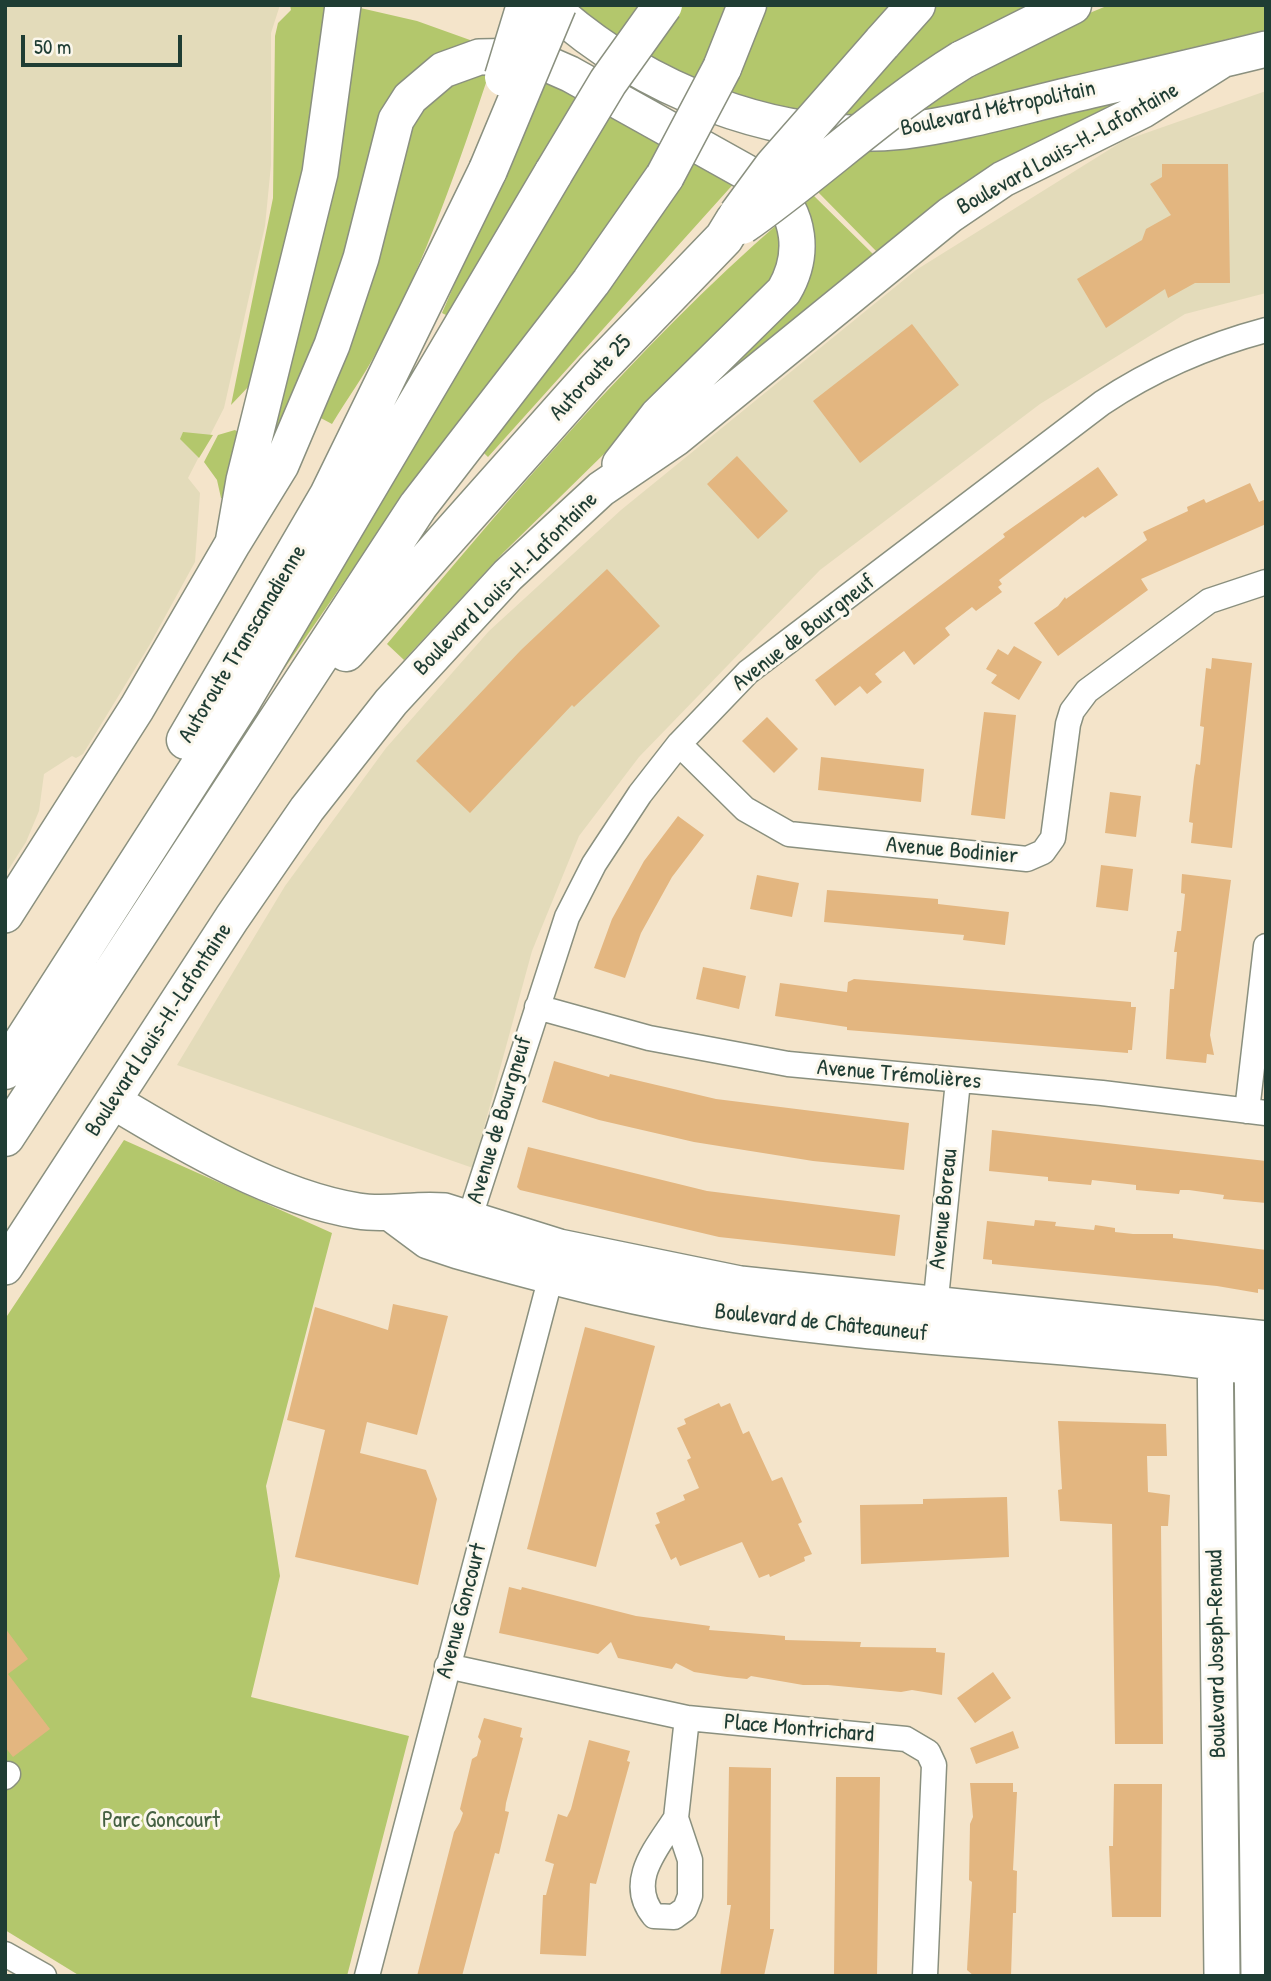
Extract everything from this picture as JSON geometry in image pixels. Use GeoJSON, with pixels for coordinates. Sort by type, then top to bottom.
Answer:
{"type":"FeatureCollection","features":[{"type":"Feature","properties":{"kind":"highway"},"geometry":{"type":"LineString","coordinates":[[482,167],[526,5]]}},
{"type":"Feature","properties":{"kind":"highway"},"geometry":{"type":"LineString","coordinates":[[482,167],[557,5]]}},
{"type":"Feature","properties":{"kind":"highway"},"geometry":{"type":"LineString","coordinates":[[5,1070],[225,729],[608,82],[663,5]]}},
{"type":"Feature","properties":{"kind":"highway"},"geometry":{"type":"LineString","coordinates":[[5,1138],[418,506],[591,282],[665,176],[722,68],[747,5]]}},
{"type":"Feature","properties":{"kind":"highway","name":"Autoroute 25"},"geometry":{"type":"LineString","coordinates":[[262,747],[552,419],[734,227],[774,166],[916,5]]}},
{"type":"Feature","properties":{"kind":"highway"},"geometry":{"type":"LineString","coordinates":[[734,227],[794,189],[918,88],[962,60],[1072,5]]}},
{"type":"Feature","properties":{"kind":"highway","name":"Autoroute Transcanadienne"},"geometry":{"type":"LineString","coordinates":[[5,1021],[193,729],[311,528],[366,424],[449,249],[482,167]]}},
{"type":"Feature","properties":{"kind":"main road","name":"Boulevard Métropolitain"},"geometry":{"type":"LineString","coordinates":[[549,5],[624,64],[676,90],[754,117],[829,130],[879,132],[942,125],[1266,49]]}},
{"type":"Feature","properties":{"kind":"main road"},"geometry":{"type":"LineString","coordinates":[[233,543],[244,480],[320,173],[342,20]]}},
{"type":"Feature","properties":{"kind":"main road"},"geometry":{"type":"LineString","coordinates":[[5,915],[138,708],[233,543],[281,466],[332,345],[360,258],[396,120],[410,98],[429,79],[456,63],[480,57],[529,56],[570,74],[769,185],[786,202],[792,215],[797,254],[795,267],[784,291],[658,415],[601,489]]}},
{"type":"Feature","properties":{"kind":"main road","name":"Boulevard Louis-H.-Lafontaine"},"geometry":{"type":"LineString","coordinates":[[5,1267],[260,875],[361,739],[484,600],[601,489],[676,438],[884,265],[950,215],[1003,179],[1143,110],[1222,60]]}},
{"type":"Feature","properties":{"kind":"main road","name":"Boulevard de Châteauneuf"},"geometry":{"type":"LineString","coordinates":[[113,1101],[259,1179],[300,1195],[355,1211],[393,1215],[425,1209],[470,1218],[555,1262]]}},
{"type":"Feature","properties":{"kind":"main road","name":"Boulevard de Châteauneuf"},"geometry":{"type":"LineString","coordinates":[[393,1215],[428,1241],[458,1251],[555,1262],[736,1315],[934,1320],[1259,1353]]}},
{"type":"Feature","properties":{"kind":"main road","name":"Boulevard Joseph-Renaud"},"geometry":{"type":"LineString","coordinates":[[1214,1348],[1222,1976]]}},
{"type":"Feature","properties":{"kind":"main road","name":"Boulevard Joseph-Renaud"},"geometry":{"type":"LineString","coordinates":[[1259,1353],[1259,1976]]}},
{"type":"Feature","properties":{"kind":"street","name":"Avenue de Bourgneuf"},"geometry":{"type":"LineString","coordinates":[[458,1251],[567,917],[594,864],[640,794],[679,744],[748,672],[1102,403],[1153,371],[1184,357],[1266,330]]}},
{"type":"Feature","properties":{"kind":"street","name":"Avenue Bodinier"},"geometry":{"type":"LineString","coordinates":[[679,744],[745,809],[789,834],[1027,859],[1043,852],[1053,838],[1072,710],[1087,691],[1209,601],[1266,582]]}},
{"type":"Feature","properties":{"kind":"street"},"geometry":{"type":"LineString","coordinates":[[1256,1112],[1266,946]]}},
{"type":"Feature","properties":{"kind":"street","name":"Avenue Trémolières"},"geometry":{"type":"LineString","coordinates":[[537,1007],[605,1027],[732,1056],[958,1081],[1102,1093],[1256,1112]]}},
{"type":"Feature","properties":{"kind":"street","name":"Avenue Boreau"},"geometry":{"type":"LineString","coordinates":[[934,1320],[958,1081]]}},
{"type":"Feature","properties":{"kind":"street","name":"Avenue Goncourt"},"geometry":{"type":"LineString","coordinates":[[368,1976],[447,1666],[555,1262]]}},
{"type":"Feature","properties":{"kind":"street","name":"Place Montrichard"},"geometry":{"type":"LineString","coordinates":[[447,1666],[687,1718],[906,1739],[928,1752],[934,1765],[925,1976]]}},
{"type":"Feature","properties":{"kind":"street"},"geometry":{"type":"LineString","coordinates":[[676,1818],[687,1718]]}},
{"type":"Feature","properties":{"kind":"street"},"geometry":{"type":"LineString","coordinates":[[5,1954],[44,1976]]}},
{"type":"Feature","properties":{"kind":"shaded area"},"geometry":{"type":"Polygon","coordinates":[[[5,5],[280,5],[271,33],[271,165],[265,226],[224,408],[188,478],[200,493],[195,562],[149,646],[83,754],[76,758],[72,756],[44,774],[39,811],[26,842],[5,875],[5,5]]]}},
{"type":"Feature","properties":{"kind":"shaded area"},"geometry":{"type":"Polygon","coordinates":[[[1266,91],[1266,293],[1185,314],[1040,404],[820,570],[639,757],[579,836],[532,951],[473,1168],[177,1065],[285,886],[386,748],[489,631],[621,510],[916,270],[1123,141],[1266,91]]]}},
{"type":"Feature","properties":{"kind":"green space"},"geometry":{"type":"Polygon","coordinates":[[[290,5],[329,5],[302,190],[250,385],[231,405],[273,198],[275,36],[278,23],[291,10],[290,5]]]}},
{"type":"Feature","properties":{"kind":"green space"},"geometry":{"type":"Polygon","coordinates":[[[573,5],[643,5],[617,42],[573,5]]]}},
{"type":"Feature","properties":{"kind":"green space"},"geometry":{"type":"Polygon","coordinates":[[[683,5],[730,5],[697,85],[650,63],[650,48],[683,5]]]}},
{"type":"Feature","properties":{"kind":"green space"},"geometry":{"type":"Polygon","coordinates":[[[763,5],[894,5],[797,114],[727,95],[763,5]]]}},
{"type":"Feature","properties":{"kind":"green space"},"geometry":{"type":"Polygon","coordinates":[[[936,5],[1037,5],[858,115],[839,115],[936,5]]]}},
{"type":"Feature","properties":{"kind":"green space"},"geometry":{"type":"Polygon","coordinates":[[[1109,5],[1266,5],[1266,30],[1140,60],[1096,75],[906,117],[1063,24],[1109,5]]]}},
{"type":"Feature","properties":{"kind":"green space"},"geometry":{"type":"Polygon","coordinates":[[[356,7],[417,21],[470,40],[470,46],[434,63],[348,258],[269,462],[272,427],[356,7]]]}},
{"type":"Feature","properties":{"kind":"green space"},"geometry":{"type":"Polygon","coordinates":[[[491,68],[454,176],[411,283],[372,360],[332,424],[317,416],[410,120],[442,86],[491,68]]]}},
{"type":"Feature","properties":{"kind":"green space"},"geometry":{"type":"Polygon","coordinates":[[[545,75],[582,94],[452,318],[442,313],[545,75]]]}},
{"type":"Feature","properties":{"kind":"green space"},"geometry":{"type":"Polygon","coordinates":[[[1118,101],[995,169],[879,254],[816,190],[871,144],[1118,101]]]}},
{"type":"Feature","properties":{"kind":"green space"},"geometry":{"type":"Polygon","coordinates":[[[607,110],[668,142],[642,185],[361,557],[227,752],[607,110]]]}},
{"type":"Feature","properties":{"kind":"green space"},"geometry":{"type":"Polygon","coordinates":[[[695,158],[737,180],[488,457],[483,452],[695,158]]]}},
{"type":"Feature","properties":{"kind":"green space"},"geometry":{"type":"Polygon","coordinates":[[[812,194],[875,256],[677,419],[773,323],[802,203],[812,194]]]}},
{"type":"Feature","properties":{"kind":"green space"},"geometry":{"type":"Polygon","coordinates":[[[781,221],[785,250],[764,297],[503,553],[404,660],[387,644],[480,534],[576,425],[675,320],[781,221]]]}},
{"type":"Feature","properties":{"kind":"green space"},"geometry":{"type":"Polygon","coordinates":[[[235,430],[243,436],[225,499],[221,498],[217,480],[204,462],[218,435],[235,430]]]}},
{"type":"Feature","properties":{"kind":"green space"},"geometry":{"type":"Polygon","coordinates":[[[183,432],[213,435],[199,458],[180,439],[183,432]]]}},
{"type":"Feature","properties":{"kind":"green space","name":"Parc Goncourt"},"geometry":{"type":"Polygon","coordinates":[[[124,1140],[332,1233],[266,1486],[280,1576],[251,1697],[409,1736],[347,1976],[80,1976],[5,1930],[5,1319],[124,1140]]]}},
{"type":"Feature","properties":{"kind":"building"},"geometry":{"type":"Polygon","coordinates":[[[1162,164],[1228,164],[1230,283],[1195,283],[1168,298],[1165,289],[1106,328],[1077,279],[1142,240],[1146,229],[1171,215],[1150,184],[1162,177],[1162,164]]]}},
{"type":"Feature","properties":{"kind":"building"},"geometry":{"type":"Polygon","coordinates":[[[912,324],[959,385],[860,463],[813,401],[912,324]]]}},
{"type":"Feature","properties":{"kind":"building"},"geometry":{"type":"Polygon","coordinates":[[[737,456],[788,511],[758,539],[707,484],[737,456]]]}},
{"type":"Feature","properties":{"kind":"building"},"geometry":{"type":"Polygon","coordinates":[[[1098,467],[1118,495],[1085,518],[1083,516],[999,580],[1002,584],[998,587],[1002,592],[976,611],[972,607],[945,628],[950,635],[914,665],[904,651],[875,674],[882,682],[867,694],[860,686],[835,706],[815,680],[1005,537],[1003,534],[1098,467]]]}},
{"type":"Feature","properties":{"kind":"building"},"geometry":{"type":"Polygon","coordinates":[[[1250,483],[1259,502],[1266,499],[1266,524],[1141,579],[1148,590],[1058,656],[1034,623],[1058,606],[1065,597],[1066,599],[1147,540],[1143,532],[1188,511],[1187,507],[1204,499],[1206,503],[1250,483]]]}},
{"type":"Feature","properties":{"kind":"building"},"geometry":{"type":"Polygon","coordinates":[[[607,569],[660,626],[574,707],[572,705],[470,813],[416,761],[521,650],[607,569]]]}},
{"type":"Feature","properties":{"kind":"building"},"geometry":{"type":"Polygon","coordinates":[[[1014,646],[1042,662],[1019,700],[991,683],[997,675],[986,669],[998,649],[1008,655],[1014,646]]]}},
{"type":"Feature","properties":{"kind":"building"},"geometry":{"type":"Polygon","coordinates":[[[1212,658],[1252,663],[1232,848],[1191,843],[1193,823],[1189,822],[1196,764],[1200,765],[1204,727],[1200,726],[1206,668],[1211,669],[1212,658]]]}},
{"type":"Feature","properties":{"kind":"building"},"geometry":{"type":"Polygon","coordinates":[[[984,712],[1016,715],[1005,819],[971,815],[984,712]]]}},
{"type":"Feature","properties":{"kind":"building"},"geometry":{"type":"Polygon","coordinates":[[[767,717],[798,749],[774,773],[742,741],[767,717]]]}},
{"type":"Feature","properties":{"kind":"building"},"geometry":{"type":"Polygon","coordinates":[[[821,757],[924,769],[921,802],[818,790],[821,757]]]}},
{"type":"Feature","properties":{"kind":"building"},"geometry":{"type":"Polygon","coordinates":[[[1110,792],[1141,796],[1136,837],[1105,833],[1110,792]]]}},
{"type":"Feature","properties":{"kind":"building"},"geometry":{"type":"Polygon","coordinates":[[[678,816],[704,835],[672,877],[641,933],[625,978],[594,968],[612,919],[644,861],[678,816]]]}},
{"type":"Feature","properties":{"kind":"building"},"geometry":{"type":"Polygon","coordinates":[[[1101,865],[1133,869],[1128,911],[1096,907],[1101,865]]]}},
{"type":"Feature","properties":{"kind":"building"},"geometry":{"type":"Polygon","coordinates":[[[1182,874],[1231,880],[1210,1035],[1214,1055],[1207,1054],[1206,1063],[1166,1059],[1170,989],[1174,989],[1177,952],[1174,952],[1177,931],[1181,931],[1185,894],[1181,893],[1182,874]]]}},
{"type":"Feature","properties":{"kind":"building"},"geometry":{"type":"Polygon","coordinates":[[[757,875],[799,883],[792,917],[750,909],[757,875]]]}},
{"type":"Feature","properties":{"kind":"building"},"geometry":{"type":"Polygon","coordinates":[[[827,890],[938,899],[938,904],[1009,912],[1005,945],[963,940],[964,935],[824,922],[827,890]]]}},
{"type":"Feature","properties":{"kind":"building"},"geometry":{"type":"Polygon","coordinates":[[[703,967],[746,976],[739,1009],[696,999],[703,967]]]}},
{"type":"Feature","properties":{"kind":"building"},"geometry":{"type":"Polygon","coordinates":[[[854,979],[1131,1002],[1131,1007],[1136,1007],[1132,1050],[1128,1050],[1128,1053],[847,1030],[847,1027],[775,1016],[780,983],[847,992],[848,982],[854,979]]]}},
{"type":"Feature","properties":{"kind":"building"},"geometry":{"type":"Polygon","coordinates":[[[554,1061],[609,1077],[610,1074],[716,1099],[909,1123],[904,1170],[813,1161],[694,1142],[599,1120],[542,1102],[554,1061]]]}},
{"type":"Feature","properties":{"kind":"building"},"geometry":{"type":"Polygon","coordinates":[[[992,1130],[1266,1161],[1266,1203],[1223,1199],[1224,1195],[1189,1190],[1180,1190],[1179,1194],[1136,1190],[1136,1185],[1092,1180],[1091,1185],[1048,1181],[1048,1177],[989,1171],[992,1130]]]}},
{"type":"Feature","properties":{"kind":"building"},"geometry":{"type":"Polygon","coordinates":[[[528,1147],[707,1191],[900,1215],[895,1256],[719,1237],[520,1190],[517,1187],[528,1147]]]}},
{"type":"Feature","properties":{"kind":"building"},"geometry":{"type":"Polygon","coordinates":[[[1035,1220],[1056,1222],[1055,1226],[1094,1230],[1095,1225],[1115,1228],[1115,1232],[1133,1234],[1173,1234],[1173,1238],[1266,1250],[1266,1290],[1258,1289],[1258,1293],[1217,1286],[992,1264],[992,1260],[983,1259],[987,1221],[1034,1226],[1035,1220]]]}},
{"type":"Feature","properties":{"kind":"building"},"geometry":{"type":"Polygon","coordinates":[[[393,1304],[448,1316],[417,1435],[367,1422],[360,1453],[426,1470],[437,1499],[418,1585],[295,1557],[325,1430],[287,1420],[315,1307],[388,1330],[393,1304]]]}},
{"type":"Feature","properties":{"kind":"building"},"geometry":{"type":"Polygon","coordinates":[[[585,1327],[655,1346],[596,1567],[527,1549],[585,1327]]]}},
{"type":"Feature","properties":{"kind":"building"},"geometry":{"type":"Polygon","coordinates":[[[719,1403],[721,1407],[730,1403],[743,1434],[749,1431],[772,1481],[782,1477],[802,1522],[798,1524],[812,1554],[804,1557],[805,1561],[770,1577],[769,1574],[759,1578],[742,1542],[680,1566],[676,1557],[671,1560],[655,1525],[660,1523],[656,1513],[685,1500],[683,1495],[699,1488],[687,1460],[691,1458],[677,1428],[686,1424],[684,1419],[719,1403]]]}},
{"type":"Feature","properties":{"kind":"building"},"geometry":{"type":"Polygon","coordinates":[[[1058,1421],[1166,1424],[1167,1456],[1147,1456],[1148,1492],[1170,1495],[1168,1526],[1161,1526],[1163,1744],[1115,1744],[1112,1524],[1060,1521],[1058,1490],[1062,1489],[1058,1421]]]}},
{"type":"Feature","properties":{"kind":"building"},"geometry":{"type":"Polygon","coordinates":[[[1007,1497],[1009,1557],[861,1564],[860,1505],[923,1504],[923,1499],[1007,1497]]]}},
{"type":"Feature","properties":{"kind":"building"},"geometry":{"type":"Polygon","coordinates":[[[509,1587],[521,1590],[522,1587],[636,1616],[710,1626],[709,1630],[785,1636],[785,1640],[861,1642],[860,1647],[936,1648],[936,1652],[945,1653],[942,1695],[912,1690],[901,1692],[803,1685],[751,1676],[747,1679],[727,1677],[694,1672],[676,1663],[672,1669],[618,1658],[611,1642],[598,1654],[499,1633],[509,1587]]]}},
{"type":"Feature","properties":{"kind":"building"},"geometry":{"type":"Polygon","coordinates":[[[5,1628],[28,1659],[8,1674],[50,1729],[13,1757],[5,1747],[5,1628]]]}},
{"type":"Feature","properties":{"kind":"building"},"geometry":{"type":"Polygon","coordinates":[[[993,1672],[1011,1698],[975,1723],[957,1698],[993,1672]]]}},
{"type":"Feature","properties":{"kind":"building"},"geometry":{"type":"Polygon","coordinates":[[[484,1718],[522,1728],[520,1737],[523,1738],[506,1803],[505,1811],[509,1812],[499,1854],[495,1853],[462,1976],[417,1976],[454,1832],[463,1813],[460,1809],[472,1759],[477,1756],[481,1741],[478,1737],[484,1718]]]}},
{"type":"Feature","properties":{"kind":"building"},"geometry":{"type":"Polygon","coordinates":[[[1013,1731],[1019,1748],[976,1764],[970,1748],[1013,1731]]]}},
{"type":"Feature","properties":{"kind":"building"},"geometry":{"type":"Polygon","coordinates":[[[589,1740],[630,1751],[627,1761],[630,1762],[596,1884],[590,1883],[586,1956],[540,1954],[543,1895],[546,1895],[554,1864],[545,1861],[558,1814],[567,1817],[571,1809],[589,1740]]]}},
{"type":"Feature","properties":{"kind":"building"},"geometry":{"type":"Polygon","coordinates":[[[729,1767],[771,1768],[770,1929],[774,1929],[764,1976],[720,1976],[731,1905],[727,1905],[729,1767]]]}},
{"type":"Feature","properties":{"kind":"building"},"geometry":{"type":"Polygon","coordinates":[[[836,1777],[880,1777],[877,1976],[834,1976],[836,1777]]]}},
{"type":"Feature","properties":{"kind":"building"},"geometry":{"type":"Polygon","coordinates":[[[970,1783],[1013,1783],[1013,1792],[1017,1792],[1013,1870],[1017,1871],[1016,1913],[1013,1913],[1011,1976],[974,1976],[967,1970],[972,1882],[969,1880],[970,1824],[973,1817],[970,1783]]]}},
{"type":"Feature","properties":{"kind":"building"},"geometry":{"type":"Polygon","coordinates":[[[1114,1784],[1162,1784],[1161,1917],[1112,1917],[1109,1846],[1113,1846],[1114,1784]]]}}]}
